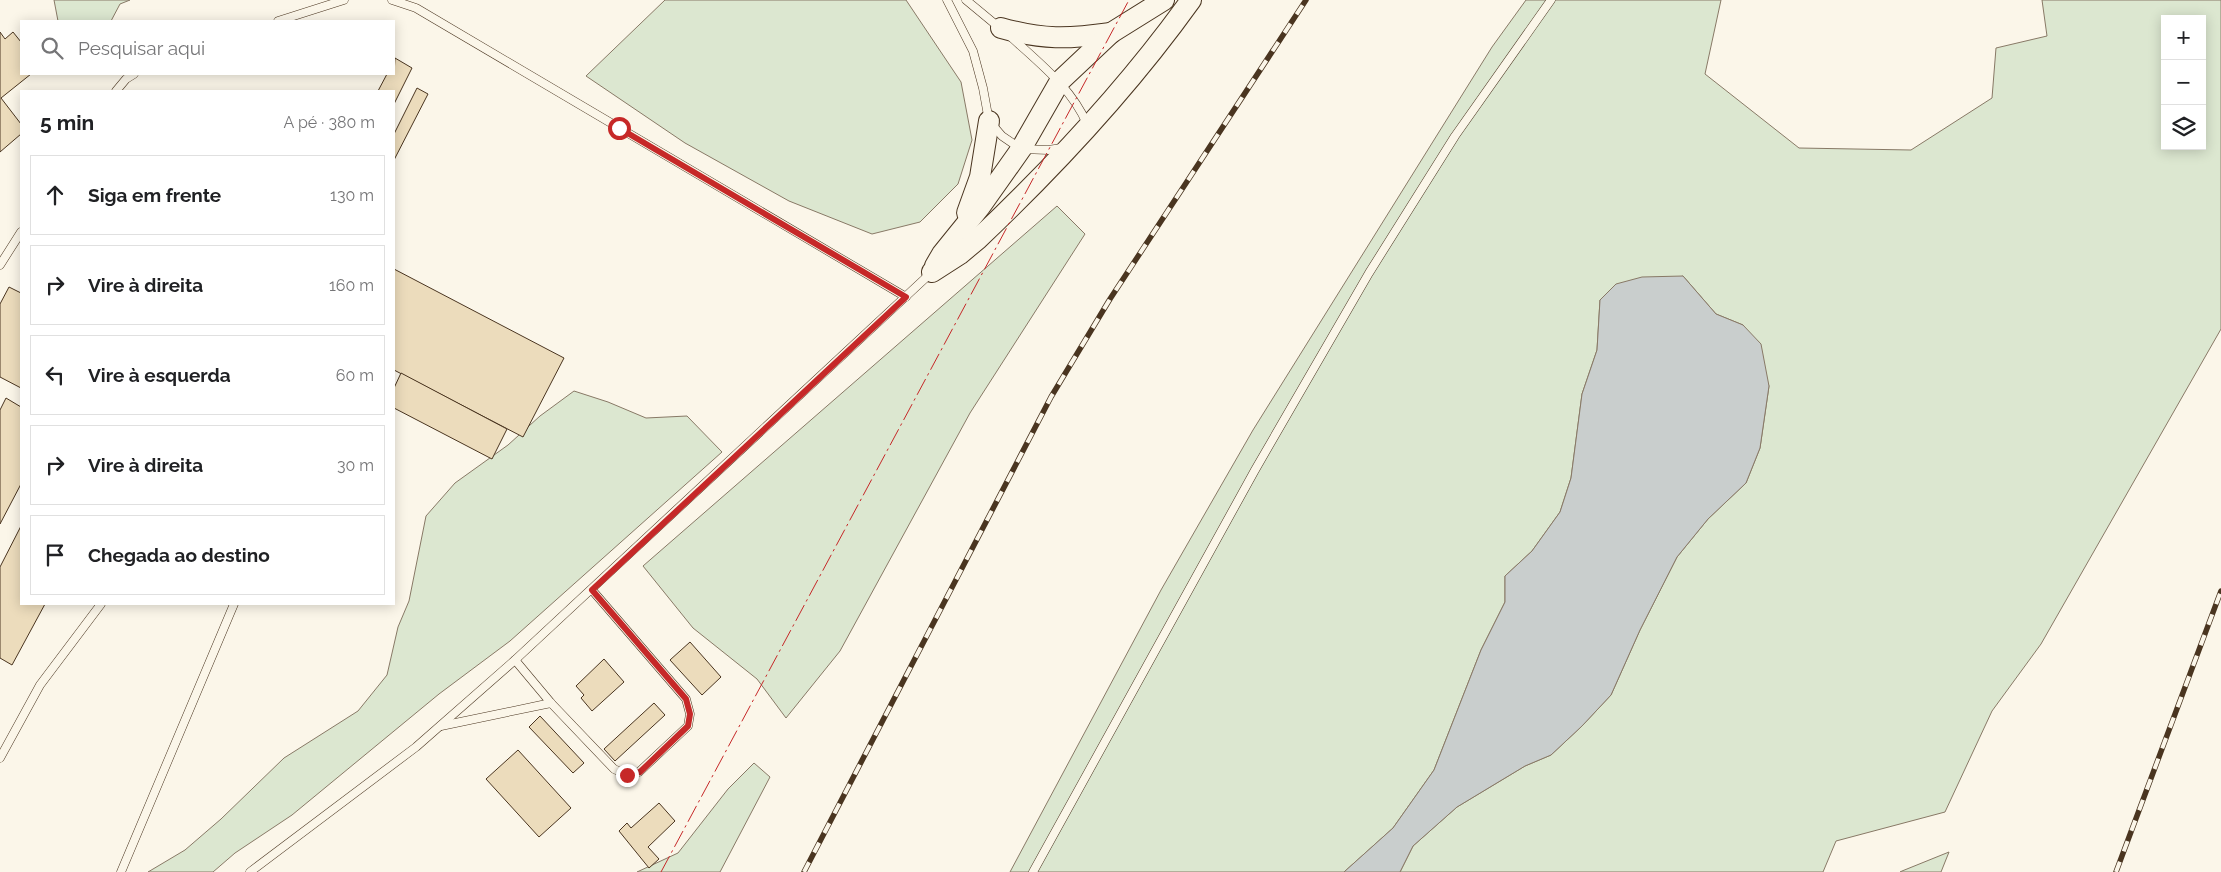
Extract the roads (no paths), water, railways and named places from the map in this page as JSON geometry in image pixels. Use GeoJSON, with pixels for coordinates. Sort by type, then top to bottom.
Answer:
{"type":"FeatureCollection","features":[{"type":"Feature","properties":{"kind":"street"},"geometry":{"type":"LineString","coordinates":[[932,272],[1021,149],[1060,81],[1111,33],[1164,0]]}},
{"type":"Feature","properties":{"kind":"street"},"geometry":{"type":"LineString","coordinates":[[932,272],[960,254],[978,239],[1089,128],[1137,72],[1191,0]]}},
{"type":"Feature","properties":{"kind":"street"},"geometry":{"type":"LineString","coordinates":[[1001,28],[1030,36],[1051,38],[1075,38],[1111,33]]}},
{"type":"Feature","properties":{"kind":"street"},"geometry":{"type":"LineString","coordinates":[[956,237],[971,205],[980,177],[989,121]]}},
{"type":"Feature","properties":{"kind":"lane"},"geometry":{"type":"LineString","coordinates":[[281,20],[344,0]]}},
{"type":"Feature","properties":{"kind":"lane"},"geometry":{"type":"LineString","coordinates":[[395,0],[425,13],[906,297]]}},
{"type":"Feature","properties":{"kind":"lane"},"geometry":{"type":"LineString","coordinates":[[947,0],[973,51],[983,88],[989,121],[1002,136],[1021,149],[1048,150],[1069,146]]}},
{"type":"Feature","properties":{"kind":"lane"},"geometry":{"type":"LineString","coordinates":[[966,0],[1001,28],[1060,81],[1081,108],[1089,128]]}},
{"type":"Feature","properties":{"kind":"lane"},"geometry":{"type":"LineString","coordinates":[[1033,872],[1255,470],[1373,266],[1455,136],[1551,0]]}},
{"type":"Feature","properties":{"kind":"lane"},"geometry":{"type":"LineString","coordinates":[[117,90],[126,79],[132,75]]}},
{"type":"Feature","properties":{"kind":"lane"},"geometry":{"type":"LineString","coordinates":[[0,265],[20,234]]}},
{"type":"Feature","properties":{"kind":"lane"},"geometry":{"type":"LineString","coordinates":[[250,872],[400,759],[515,660],[932,272]]}},
{"type":"Feature","properties":{"kind":"lane"},"geometry":{"type":"LineString","coordinates":[[515,660],[551,703],[614,769],[627,775],[640,772],[688,726],[690,714],[686,699],[592,590]]}},
{"type":"Feature","properties":{"kind":"lane"},"geometry":{"type":"LineString","coordinates":[[0,758],[40,685],[99,605]]}},
{"type":"Feature","properties":{"kind":"lane"},"geometry":{"type":"LineString","coordinates":[[121,872],[234,605]]}},
{"type":"Feature","properties":{"kind":"lane"},"geometry":{"type":"LineString","coordinates":[[439,726],[551,703]]}},
{"type":"Feature","properties":{"kind":"railway"},"geometry":{"type":"LineString","coordinates":[[804,872],[1051,397],[1110,299],[1306,0]]}},
{"type":"Feature","properties":{"kind":"railway"},"geometry":{"type":"LineString","coordinates":[[2116,872],[2221,591]]}}]}
